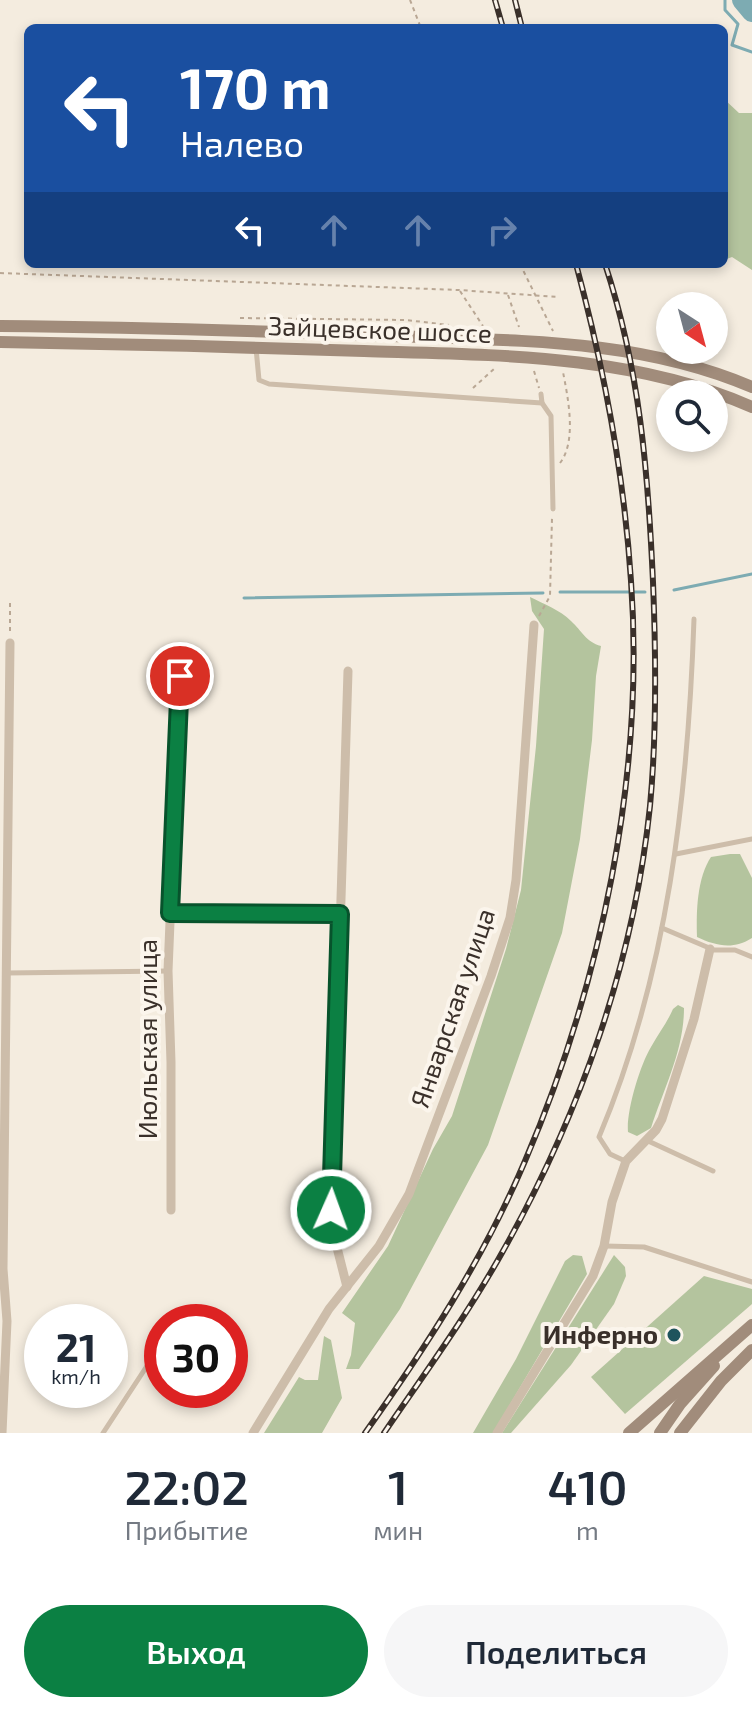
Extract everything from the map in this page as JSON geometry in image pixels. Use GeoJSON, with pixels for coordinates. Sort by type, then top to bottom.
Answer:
{"type":"FeatureCollection","features":[{"type":"Feature","properties":{"kind":"main road","name":"Зайцевское шоссе"},"geometry":{"type":"LineString","coordinates":[[0,326],[488,334],[643,353],[752,387]]}},
{"type":"Feature","properties":{"kind":"main road","name":"Зайцевское шоссе"},"geometry":{"type":"LineString","coordinates":[[0,342],[560,360],[658,376],[752,407]]}},
{"type":"Feature","properties":{"kind":"main road"},"geometry":{"type":"LineString","coordinates":[[629,1433],[752,1325]]}},
{"type":"Feature","properties":{"kind":"main road"},"geometry":{"type":"LineString","coordinates":[[660,1433],[688,1394],[752,1325]]}},
{"type":"Feature","properties":{"kind":"main road"},"geometry":{"type":"LineString","coordinates":[[680,1433],[721,1381],[752,1350]]}},
{"type":"Feature","properties":{"kind":"street","name":"Январская улица"},"geometry":{"type":"LineString","coordinates":[[253,1433],[329,1309],[379,1246],[409,1194],[463,1055],[510,918],[518,867],[534,625]]}},
{"type":"Feature","properties":{"kind":"street"},"geometry":{"type":"LineString","coordinates":[[2,1433],[7,1321],[2,1162],[3,1004],[7,973],[4,857],[10,643]]}},
{"type":"Feature","properties":{"kind":"street"},"geometry":{"type":"LineString","coordinates":[[347,1287],[331,1224],[348,671]]}},
{"type":"Feature","properties":{"kind":"street","name":"Июльская улица"},"geometry":{"type":"LineString","coordinates":[[171,1210],[168,971],[180,676]]}},
{"type":"Feature","properties":{"kind":"street"},"geometry":{"type":"LineString","coordinates":[[497,1433],[593,1276],[626,1161],[656,1130],[662,1119],[694,1019],[710,949]]}},
{"type":"Feature","properties":{"kind":"lane"},"geometry":{"type":"LineString","coordinates":[[256,348],[259,380],[269,384],[542,403]]}},
{"type":"Feature","properties":{"kind":"lane"},"geometry":{"type":"LineString","coordinates":[[541,394],[542,403],[551,416],[553,509]]}},
{"type":"Feature","properties":{"kind":"lane"},"geometry":{"type":"LineString","coordinates":[[626,1161],[610,1154],[599,1137],[644,1009],[676,854],[690,717],[694,619]]}},
{"type":"Feature","properties":{"kind":"lane"},"geometry":{"type":"LineString","coordinates":[[676,854],[752,839]]}},
{"type":"Feature","properties":{"kind":"lane"},"geometry":{"type":"LineString","coordinates":[[170,913],[340,914]]}},
{"type":"Feature","properties":{"kind":"lane"},"geometry":{"type":"LineString","coordinates":[[662,928],[710,949],[735,950],[752,957]]}},
{"type":"Feature","properties":{"kind":"lane"},"geometry":{"type":"LineString","coordinates":[[7,973],[168,971]]}},
{"type":"Feature","properties":{"kind":"lane"},"geometry":{"type":"LineString","coordinates":[[646,1139],[713,1171]]}},
{"type":"Feature","properties":{"kind":"lane"},"geometry":{"type":"LineString","coordinates":[[604,1246],[644,1247],[752,1282]]}},
{"type":"Feature","properties":{"kind":"lane"},"geometry":{"type":"LineString","coordinates":[[103,1433],[144,1370]]}},
{"type":"Feature","properties":{"kind":"path"},"geometry":{"type":"LineString","coordinates":[[410,0],[419,24]]}},
{"type":"Feature","properties":{"kind":"path"},"geometry":{"type":"LineString","coordinates":[[522,268],[552,327]]}},
{"type":"Feature","properties":{"kind":"path"},"geometry":{"type":"LineString","coordinates":[[0,273],[459,290],[558,297]]}},
{"type":"Feature","properties":{"kind":"path"},"geometry":{"type":"LineString","coordinates":[[459,290],[488,334]]}},
{"type":"Feature","properties":{"kind":"path"},"geometry":{"type":"LineString","coordinates":[[471,390],[498,360]]}},
{"type":"Feature","properties":{"kind":"path"},"geometry":{"type":"LineString","coordinates":[[553,474],[564,458],[570,436],[564,380]]}},
{"type":"Feature","properties":{"kind":"path"},"geometry":{"type":"LineString","coordinates":[[534,625],[550,596],[553,509]]}},
{"type":"Feature","properties":{"kind":"path"},"geometry":{"type":"LineString","coordinates":[[10,603],[10,643]]}},
{"type":"Feature","properties":{"kind":"green space"},"geometry":{"type":"Polygon","coordinates":[[[728,103],[739,113],[752,113],[752,270],[732,257],[728,258],[728,103]]]}},
{"type":"Feature","properties":{"kind":"green space"},"geometry":{"type":"Polygon","coordinates":[[[530,597],[562,614],[588,639],[601,646],[580,839],[562,933],[488,1145],[400,1309],[359,1369],[346,1369],[355,1323],[342,1313],[388,1246],[433,1149],[452,1116],[506,949],[521,890],[544,629],[532,611],[530,597]]]}},
{"type":"Feature","properties":{"kind":"green space"},"geometry":{"type":"Polygon","coordinates":[[[740,854],[752,878],[752,938],[738,944],[724,945],[697,937],[697,906],[700,885],[711,857],[740,854]]]}},
{"type":"Feature","properties":{"kind":"green space"},"geometry":{"type":"Polygon","coordinates":[[[678,1005],[684,1008],[683,1024],[672,1069],[651,1128],[637,1136],[628,1132],[628,1123],[638,1077],[651,1047],[678,1005]]]}},
{"type":"Feature","properties":{"kind":"green space"},"geometry":{"type":"Polygon","coordinates":[[[573,1255],[582,1256],[587,1274],[493,1433],[473,1433],[516,1359],[565,1261],[573,1255]]]}},
{"type":"Feature","properties":{"kind":"green space"},"geometry":{"type":"Polygon","coordinates":[[[614,1255],[625,1267],[626,1276],[614,1304],[571,1365],[511,1433],[502,1433],[614,1255]]]}},
{"type":"Feature","properties":{"kind":"green space"},"geometry":{"type":"Polygon","coordinates":[[[704,1276],[752,1289],[752,1304],[625,1414],[591,1377],[704,1276]]]}},
{"type":"Feature","properties":{"kind":"green space"},"geometry":{"type":"Polygon","coordinates":[[[324,1336],[331,1340],[342,1398],[322,1433],[264,1433],[299,1377],[318,1380],[324,1336]]]}},
{"type":"Feature","properties":{"kind":"waterway"},"geometry":{"type":"LineString","coordinates":[[725,0],[725,10],[738,24],[732,45],[752,52]]}},
{"type":"Feature","properties":{"kind":"waterway"},"geometry":{"type":"LineString","coordinates":[[742,0],[752,12]]}},
{"type":"Feature","properties":{"kind":"waterway"},"geometry":{"type":"LineString","coordinates":[[674,590],[752,574]]}},
{"type":"Feature","properties":{"kind":"waterway"},"geometry":{"type":"LineString","coordinates":[[560,592],[645,592]]}},
{"type":"Feature","properties":{"kind":"waterway"},"geometry":{"type":"LineString","coordinates":[[244,598],[543,593]]}},
{"type":"Feature","properties":{"kind":"railway"},"geometry":{"type":"LineString","coordinates":[[495,0],[502,24]]}},
{"type":"Feature","properties":{"kind":"railway"},"geometry":{"type":"LineString","coordinates":[[515,0],[521,24]]}},
{"type":"Feature","properties":{"kind":"railway"},"geometry":{"type":"LineString","coordinates":[[365,1433],[452,1301],[491,1232],[525,1161],[576,1023],[612,877],[624,803],[631,728],[634,654],[631,581],[611,421],[577,268]]}},
{"type":"Feature","properties":{"kind":"railway"},"geometry":{"type":"LineString","coordinates":[[384,1433],[490,1274],[531,1199],[579,1091],[599,1036],[631,922],[650,806],[655,722],[655,638],[651,541],[640,421],[627,343],[606,268]]}},
{"type":"Feature","properties":{"kind":"place","name":"Инферно"},"geometry":{"type":"Point","coordinates":[674,1335]}},
{"type":"Feature","properties":{"kind":"route"},"geometry":{"type":"LineString","coordinates":[[180,676],[170,913],[340,914],[331,1210]]}}]}
